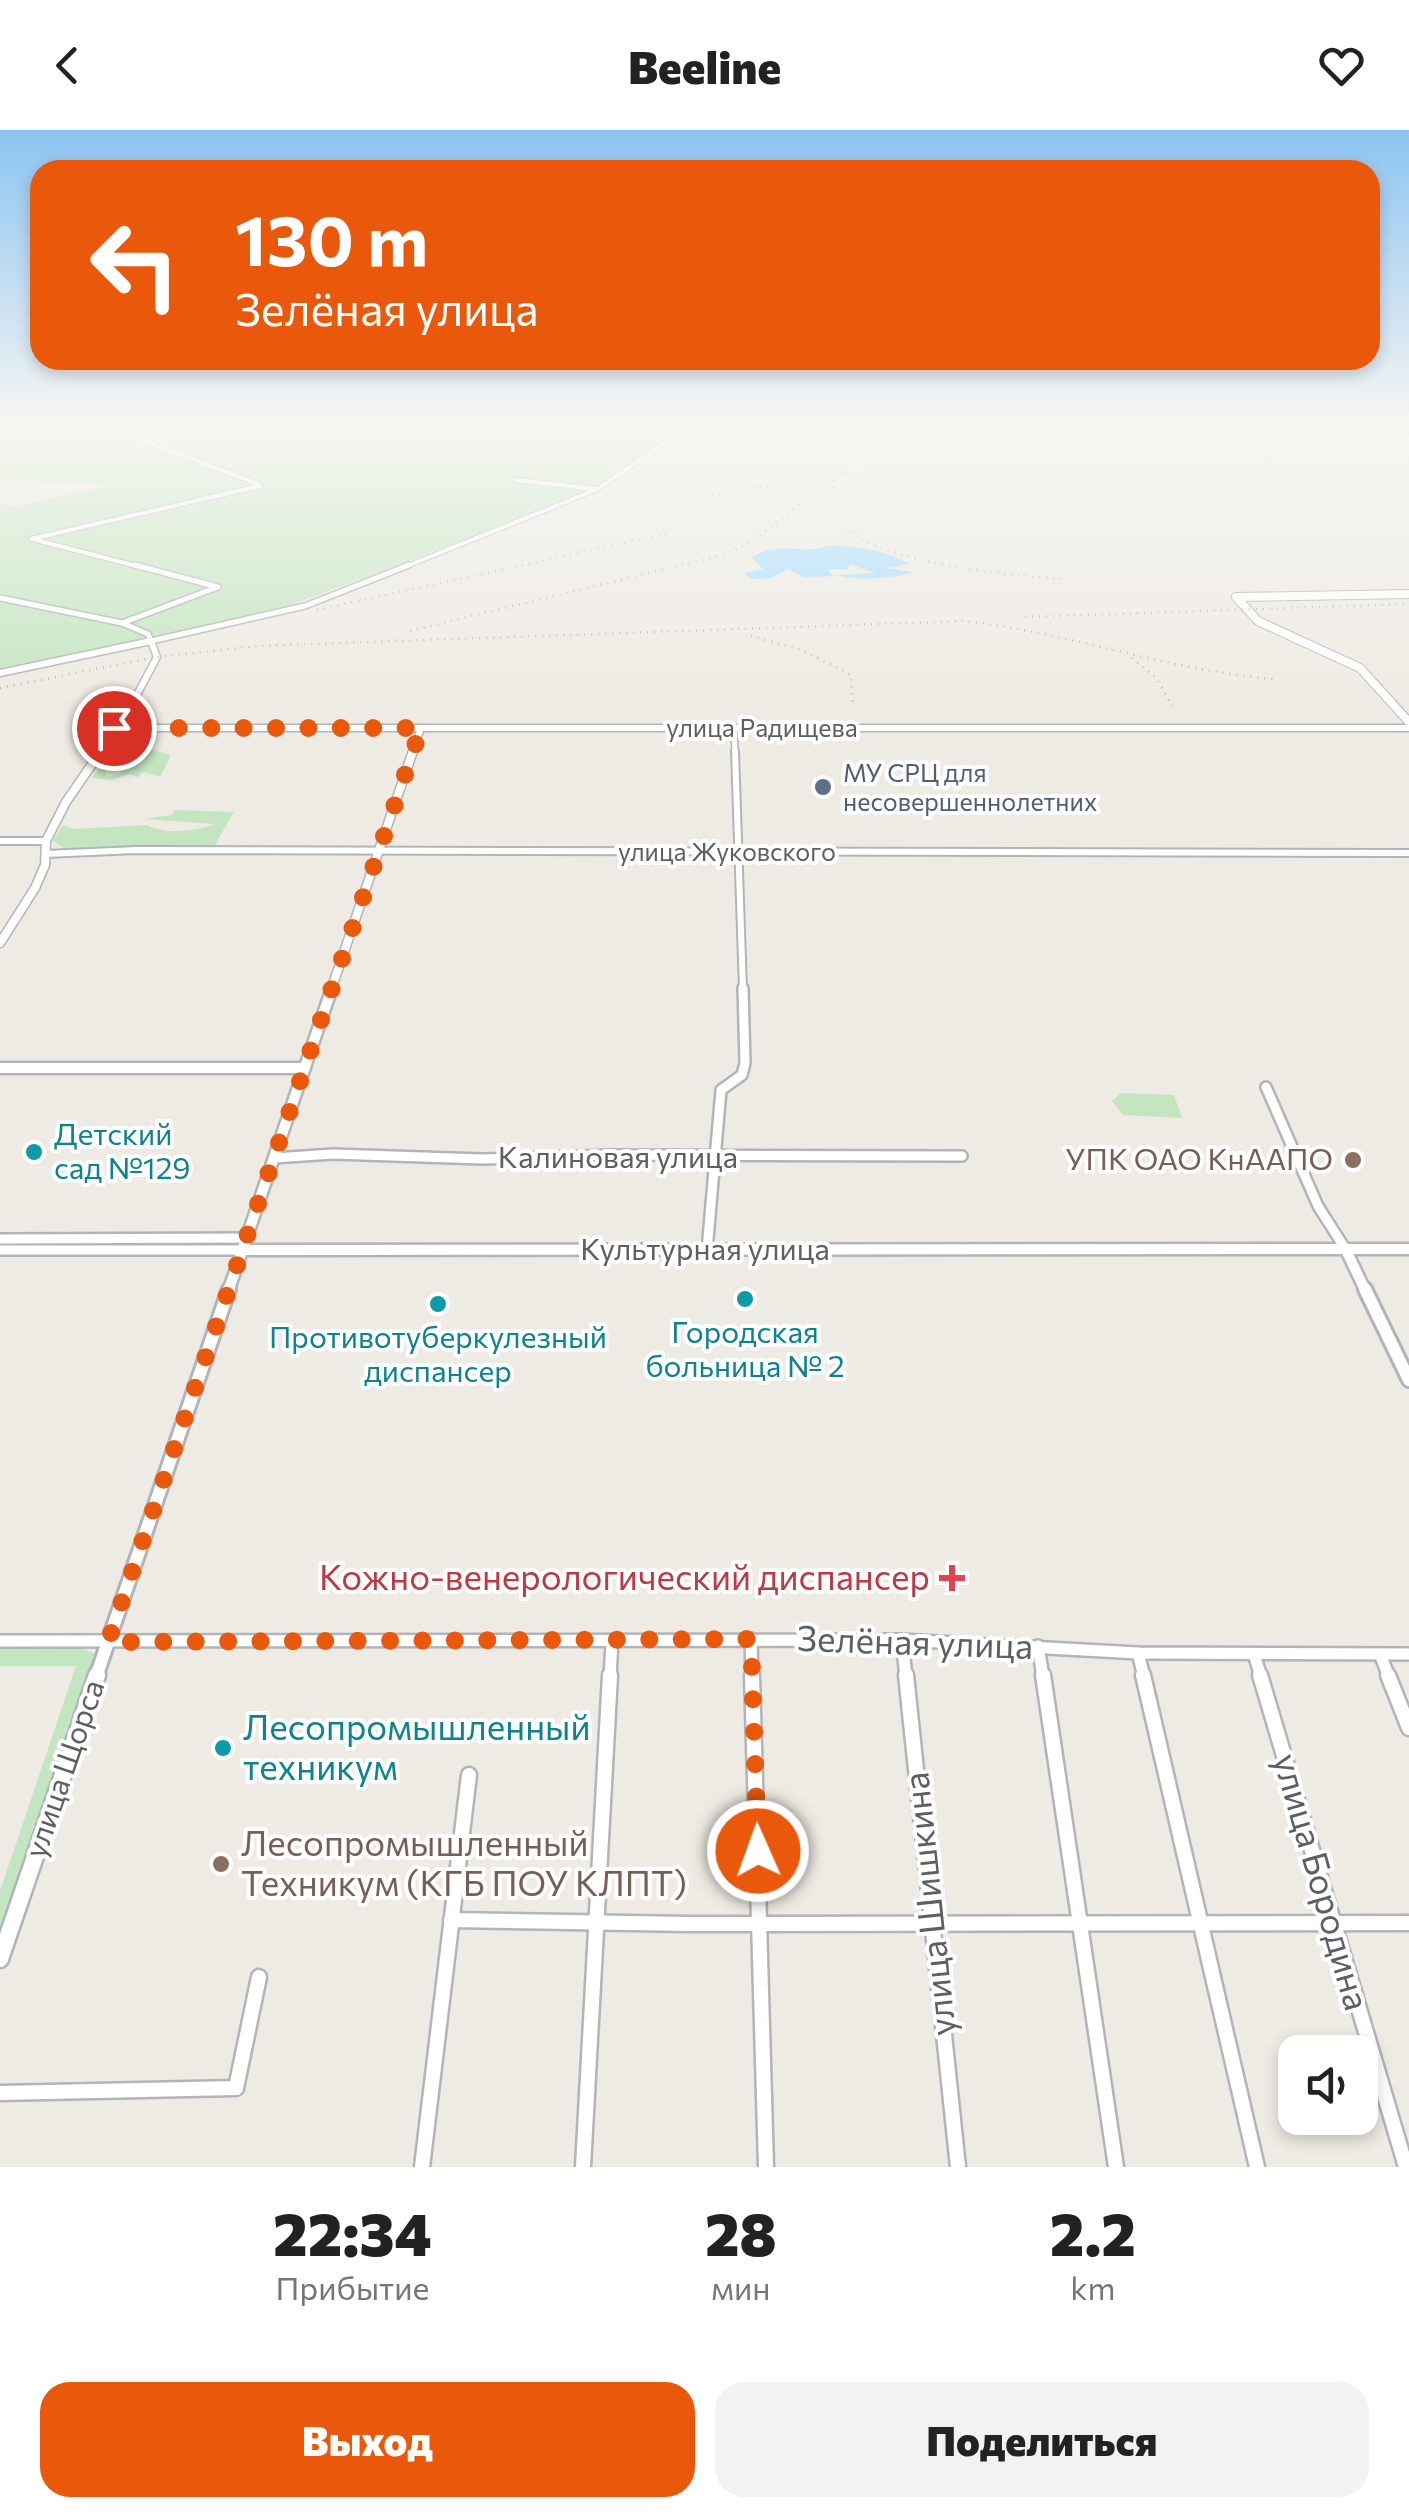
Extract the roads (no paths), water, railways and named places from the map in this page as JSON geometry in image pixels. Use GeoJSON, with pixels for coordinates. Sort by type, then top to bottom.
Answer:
{"type":"FeatureCollection","features":[{"type":"Feature","properties":{"kind":"main road"},"geometry":{"type":"LineString","coordinates":[[1409,594],[1236,597],[1258,620],[1360,668],[1409,725]]}},
{"type":"Feature","properties":{"kind":"street"},"geometry":{"type":"LineString","coordinates":[[122,623],[218,587],[31,539],[130,516]]}},
{"type":"Feature","properties":{"kind":"street"},"geometry":{"type":"LineString","coordinates":[[0,674],[305,606],[530,516]]}},
{"type":"Feature","properties":{"kind":"street"},"geometry":{"type":"LineString","coordinates":[[0,598],[122,623],[148,634],[157,657],[46,841],[35,888],[0,943]]}},
{"type":"Feature","properties":{"kind":"street","name":"улица Радищева"},"geometry":{"type":"LineString","coordinates":[[114,728],[1409,725]]}},
{"type":"Feature","properties":{"kind":"street","name":"улица Щорса"},"geometry":{"type":"LineString","coordinates":[[0,1959],[421,728]]}},
{"type":"Feature","properties":{"kind":"street"},"geometry":{"type":"LineString","coordinates":[[707,1250],[722,1090],[742,1075],[745,1063],[734,728]]}},
{"type":"Feature","properties":{"kind":"street"},"geometry":{"type":"LineString","coordinates":[[0,841],[46,841]]}},
{"type":"Feature","properties":{"kind":"street","name":"улица Жуковского"},"geometry":{"type":"LineString","coordinates":[[45,854],[1409,853]]}},
{"type":"Feature","properties":{"kind":"street"},"geometry":{"type":"LineString","coordinates":[[0,1068],[305,1068]]}},
{"type":"Feature","properties":{"kind":"street"},"geometry":{"type":"LineString","coordinates":[[1266,1087],[1318,1206],[1346,1250],[1409,1380]]}},
{"type":"Feature","properties":{"kind":"street","name":"Калиновая улица"},"geometry":{"type":"LineString","coordinates":[[274,1158],[332,1154],[482,1159],[612,1155],[962,1156]]}},
{"type":"Feature","properties":{"kind":"street","name":"Культурная улица"},"geometry":{"type":"LineString","coordinates":[[0,1239],[707,1250],[1409,1249]]}},
{"type":"Feature","properties":{"kind":"street","name":"Культурная улица"},"geometry":{"type":"LineString","coordinates":[[0,1250],[245,1244]]}},
{"type":"Feature","properties":{"kind":"street"},"geometry":{"type":"LineString","coordinates":[[751,1639],[766,2167]]}},
{"type":"Feature","properties":{"kind":"street","name":"Зелёная улица"},"geometry":{"type":"LineString","coordinates":[[0,1641],[902,1640],[1138,1653],[1409,1654]]}},
{"type":"Feature","properties":{"kind":"street","name":"улица Шишкина"},"geometry":{"type":"LineString","coordinates":[[902,1640],[958,2167]]}},
{"type":"Feature","properties":{"kind":"street"},"geometry":{"type":"LineString","coordinates":[[583,2167],[612,1642]]}},
{"type":"Feature","properties":{"kind":"street"},"geometry":{"type":"LineString","coordinates":[[1038,1646],[1060,1772],[1077,1920],[1116,2167]]}},
{"type":"Feature","properties":{"kind":"street"},"geometry":{"type":"LineString","coordinates":[[1138,1653],[1258,2167]]}},
{"type":"Feature","properties":{"kind":"street","name":"улица Бородина"},"geometry":{"type":"LineString","coordinates":[[1254,1654],[1406,2167]]}},
{"type":"Feature","properties":{"kind":"street"},"geometry":{"type":"LineString","coordinates":[[1380,1654],[1409,1728]]}},
{"type":"Feature","properties":{"kind":"street"},"geometry":{"type":"LineString","coordinates":[[422,2167],[470,1775]]}},
{"type":"Feature","properties":{"kind":"street"},"geometry":{"type":"LineString","coordinates":[[451,1920],[594,1924],[1200,1919],[1409,1922]]}},
{"type":"Feature","properties":{"kind":"street"},"geometry":{"type":"LineString","coordinates":[[0,2093],[236,2088],[260,1977]]}},
{"type":"Feature","properties":{"kind":"water"},"geometry":{"type":"Polygon","coordinates":[[[827,546],[881,552],[910,564],[884,568],[914,572],[875,578],[836,575],[876,573],[849,564],[848,570],[827,569],[833,576],[804,577],[787,569],[772,578],[751,579],[744,573],[763,569],[752,558],[770,550],[827,546]]]}},
{"type":"Feature","properties":{"kind":"railway"},"geometry":{"type":"LineString","coordinates":[[410,631],[727,554],[785,516]]}},
{"type":"Feature","properties":{"kind":"railway"},"geometry":{"type":"LineString","coordinates":[[834,516],[852,534],[908,556],[1063,579]]}},
{"type":"Feature","properties":{"kind":"railway"},"geometry":{"type":"LineString","coordinates":[[317,610],[670,533]]}},
{"type":"Feature","properties":{"kind":"railway"},"geometry":{"type":"LineString","coordinates":[[1025,617],[1409,604]]}},
{"type":"Feature","properties":{"kind":"railway"},"geometry":{"type":"LineString","coordinates":[[0,688],[157,657],[257,646],[963,621],[1196,668],[1275,679]]}},
{"type":"Feature","properties":{"kind":"railway"},"geometry":{"type":"LineString","coordinates":[[751,636],[802,650],[846,672],[851,676],[853,705]]}},
{"type":"Feature","properties":{"kind":"railway"},"geometry":{"type":"LineString","coordinates":[[1132,658],[1157,679],[1172,706]]}},
{"type":"Feature","properties":{"kind":"place","name":"МУ СРЦ для несовершеннолетних"},"geometry":{"type":"Point","coordinates":[823,787]}},
{"type":"Feature","properties":{"kind":"place","name":"Детский сад №129"},"geometry":{"type":"Point","coordinates":[34,1152]}},
{"type":"Feature","properties":{"kind":"place","name":"УПК ОАО КнААПО"},"geometry":{"type":"Point","coordinates":[1353,1160]}},
{"type":"Feature","properties":{"kind":"place","name":"Городская больница № 2"},"geometry":{"type":"Point","coordinates":[745,1299]}},
{"type":"Feature","properties":{"kind":"place","name":"Противотуберкулезный диспансер"},"geometry":{"type":"Point","coordinates":[438,1304]}},
{"type":"Feature","properties":{"kind":"place","name":"Кожно-венерологический диспансер"},"geometry":{"type":"Point","coordinates":[952,1578]}},
{"type":"Feature","properties":{"kind":"place","name":"Лесопромышленный техникум"},"geometry":{"type":"Point","coordinates":[223,1748]}},
{"type":"Feature","properties":{"kind":"place","name":"Лесопромышленный Техникум (КГБ ПОУ КЛПТ)"},"geometry":{"type":"Point","coordinates":[221,1864]}}]}
